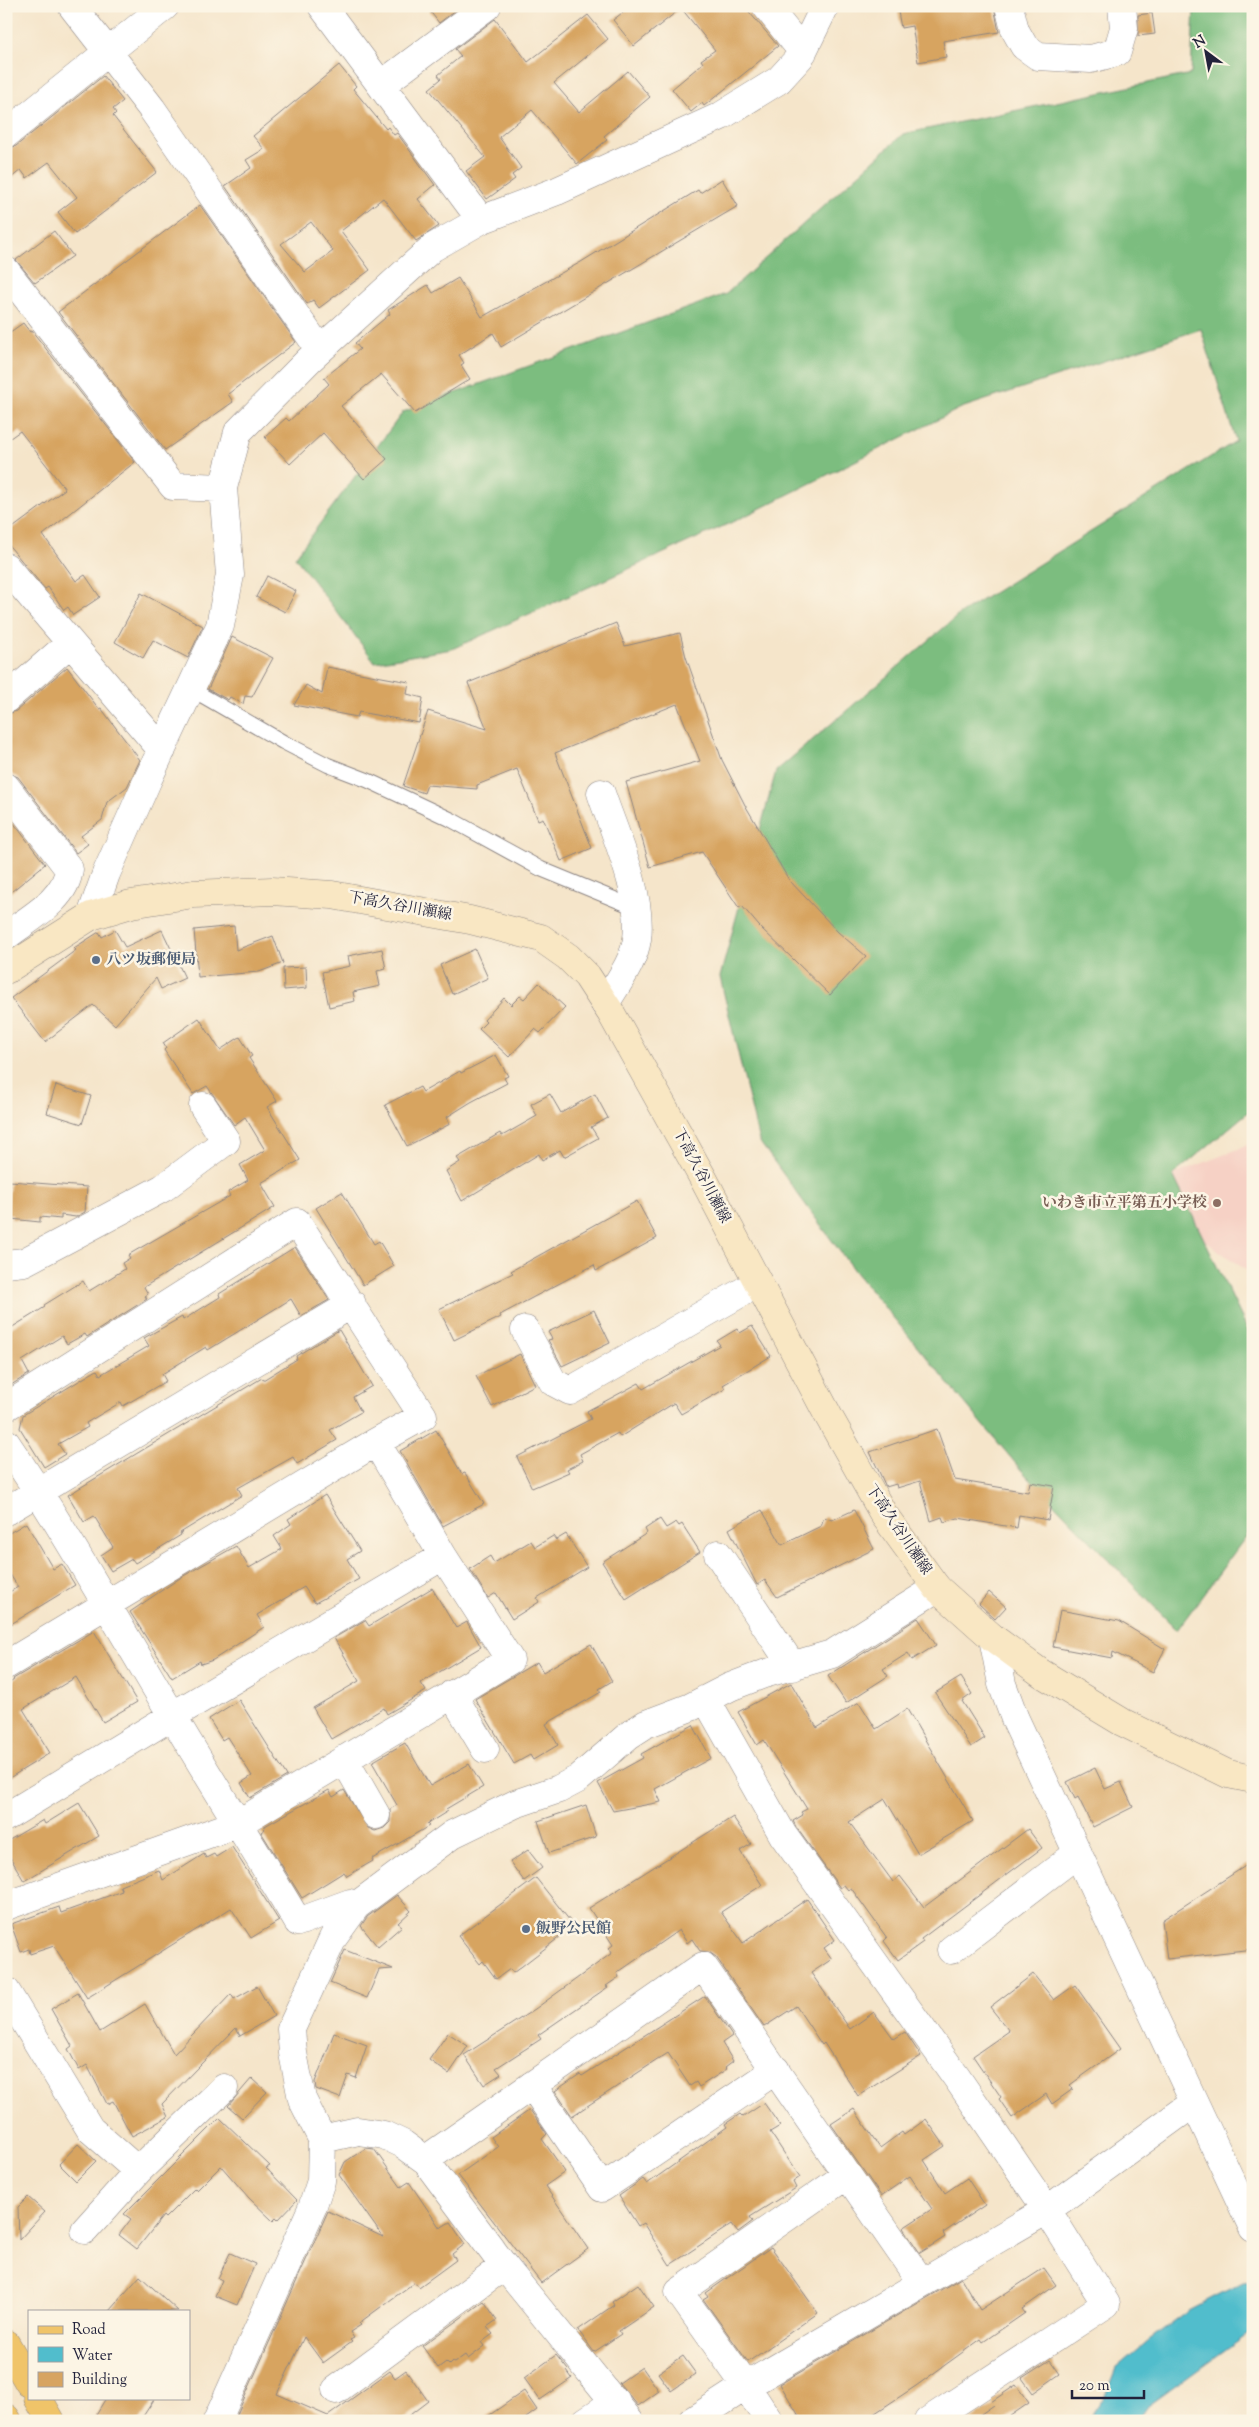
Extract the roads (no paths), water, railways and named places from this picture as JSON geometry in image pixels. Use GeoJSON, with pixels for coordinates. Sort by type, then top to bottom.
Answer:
{"type":"FeatureCollection","features":[{"type":"Feature","properties":{"kind":"main road","name":"下高久谷川瀬線"},"geometry":{"type":"LineString","coordinates":[[6,970],[90,916],[131,904],[194,894],[272,891],[332,894],[470,920],[541,938],[568,957],[587,976],[605,1004],[643,1068],[829,1417],[884,1515],[937,1588],[993,1638],[1041,1673],[1122,1722],[1228,1774],[1253,1779]]}},
{"type":"Feature","properties":{"kind":"main road"},"geometry":{"type":"LineString","coordinates":[[6,2344],[28,2381]]}},
{"type":"Feature","properties":{"kind":"main road"},"geometry":{"type":"LineString","coordinates":[[39,2400],[51,2421]]}},
{"type":"Feature","properties":{"kind":"street"},"geometry":{"type":"LineString","coordinates":[[72,6],[152,109],[320,350]]}},
{"type":"Feature","properties":{"kind":"street"},"geometry":{"type":"LineString","coordinates":[[6,134],[165,6]]}},
{"type":"Feature","properties":{"kind":"street"},"geometry":{"type":"LineString","coordinates":[[322,6],[481,220]]}},
{"type":"Feature","properties":{"kind":"street"},"geometry":{"type":"LineString","coordinates":[[381,85],[487,6]]}},
{"type":"Feature","properties":{"kind":"street"},"geometry":{"type":"LineString","coordinates":[[766,6],[803,52]]}},
{"type":"Feature","properties":{"kind":"street"},"geometry":{"type":"LineString","coordinates":[[90,916],[106,874],[220,626],[230,576],[223,488],[238,432],[320,350],[432,248],[481,220],[558,191],[721,116],[778,80],[800,58],[825,6]]}},
{"type":"Feature","properties":{"kind":"street"},"geometry":{"type":"LineString","coordinates":[[1009,6],[1015,30],[1024,46],[1038,56],[1091,60],[1116,52],[1124,28],[1122,6]]}},
{"type":"Feature","properties":{"kind":"street"},"geometry":{"type":"LineString","coordinates":[[6,271],[174,486],[223,488]]}},
{"type":"Feature","properties":{"kind":"street"},"geometry":{"type":"LineString","coordinates":[[6,567],[162,750]]}},
{"type":"Feature","properties":{"kind":"street"},"geometry":{"type":"LineString","coordinates":[[6,699],[70,643]]}},
{"type":"Feature","properties":{"kind":"street"},"geometry":{"type":"LineString","coordinates":[[6,787],[69,869],[68,881],[58,896],[6,936]]}},
{"type":"Feature","properties":{"kind":"street"},"geometry":{"type":"LineString","coordinates":[[601,793],[629,876],[636,908],[637,939],[629,963],[605,1004]]}},
{"type":"Feature","properties":{"kind":"street"},"geometry":{"type":"LineString","coordinates":[[6,1264],[24,1262],[163,1188],[226,1140],[203,1106]]}},
{"type":"Feature","properties":{"kind":"street"},"geometry":{"type":"LineString","coordinates":[[6,1407],[297,1222],[423,1416],[376,1442],[6,1665]]}},
{"type":"Feature","properties":{"kind":"street"},"geometry":{"type":"LineString","coordinates":[[525,1330],[553,1382],[570,1391],[758,1283]]}},
{"type":"Feature","properties":{"kind":"street"},"geometry":{"type":"LineString","coordinates":[[6,1511],[352,1304]]}},
{"type":"Feature","properties":{"kind":"street"},"geometry":{"type":"LineString","coordinates":[[6,1906],[239,1823],[510,1660],[443,1556],[376,1442]]}},
{"type":"Feature","properties":{"kind":"street"},"geometry":{"type":"LineString","coordinates":[[6,1443],[108,1604],[172,1716],[298,1922],[350,1903],[356,1906]]}},
{"type":"Feature","properties":{"kind":"street"},"geometry":{"type":"LineString","coordinates":[[718,1554],[793,1667]]}},
{"type":"Feature","properties":{"kind":"street"},"geometry":{"type":"LineString","coordinates":[[6,1817],[172,1716],[443,1556]]}},
{"type":"Feature","properties":{"kind":"street"},"geometry":{"type":"LineString","coordinates":[[217,2421],[312,2208],[321,2181],[322,2139],[302,2099],[293,2053],[291,2029],[333,1938],[356,1906],[453,1834],[515,1804],[559,1789],[578,1779],[629,1735],[646,1724],[690,1707],[764,1674],[832,1654],[937,1588]]}},
{"type":"Feature","properties":{"kind":"street"},"geometry":{"type":"LineString","coordinates":[[993,1638],[1002,1684],[1015,1718],[1251,2224]]}},
{"type":"Feature","properties":{"kind":"street"},"geometry":{"type":"LineString","coordinates":[[452,1694],[485,1749]]}},
{"type":"Feature","properties":{"kind":"street"},"geometry":{"type":"LineString","coordinates":[[706,1699],[783,1835],[957,2078],[1047,2210],[1106,2304],[928,2421]]}},
{"type":"Feature","properties":{"kind":"street"},"geometry":{"type":"LineString","coordinates":[[344,1760],[376,1815]]}},
{"type":"Feature","properties":{"kind":"street"},"geometry":{"type":"LineString","coordinates":[[951,1950],[1078,1853]]}},
{"type":"Feature","properties":{"kind":"street"},"geometry":{"type":"LineString","coordinates":[[425,2160],[703,1966],[922,2284]]}},
{"type":"Feature","properties":{"kind":"street"},"geometry":{"type":"LineString","coordinates":[[6,1990],[90,2128],[138,2171]]}},
{"type":"Feature","properties":{"kind":"street"},"geometry":{"type":"LineString","coordinates":[[532,2085],[602,2188],[776,2070]]}},
{"type":"Feature","properties":{"kind":"street"},"geometry":{"type":"LineString","coordinates":[[85,2230],[138,2171],[224,2088]]}},
{"type":"Feature","properties":{"kind":"street"},"geometry":{"type":"LineString","coordinates":[[692,2421],[746,2386],[1047,2210],[1194,2103]]}},
{"type":"Feature","properties":{"kind":"street"},"geometry":{"type":"LineString","coordinates":[[322,2139],[358,2131],[384,2135],[403,2144],[425,2160],[504,2266],[623,2411],[586,2421]]}},
{"type":"Feature","properties":{"kind":"street"},"geometry":{"type":"LineString","coordinates":[[769,2421],[679,2292],[847,2175]]}},
{"type":"Feature","properties":{"kind":"street"},"geometry":{"type":"LineString","coordinates":[[336,2390],[504,2266]]}},
{"type":"Feature","properties":{"kind":"lane"},"geometry":{"type":"LineString","coordinates":[[191,689],[283,742],[328,765],[366,780],[450,819],[541,869],[636,908]]}},
{"type":"Feature","properties":{"kind":"water"},"geometry":{"type":"Polygon","coordinates":[[[1253,2281],[1253,2330],[1148,2406],[1141,2416],[1132,2421],[1088,2421],[1105,2396],[1116,2368],[1149,2340],[1189,2310],[1243,2282],[1253,2281]]]}},
{"type":"Feature","properties":{"kind":"place","name":"八ツ坂郵便局"},"geometry":{"type":"Point","coordinates":[96,960]}},
{"type":"Feature","properties":{"kind":"place","name":"いわき市立平第五小学校"},"geometry":{"type":"Point","coordinates":[1217,1203]}},
{"type":"Feature","properties":{"kind":"place","name":"飯野公民館"},"geometry":{"type":"Point","coordinates":[526,1929]}}]}
